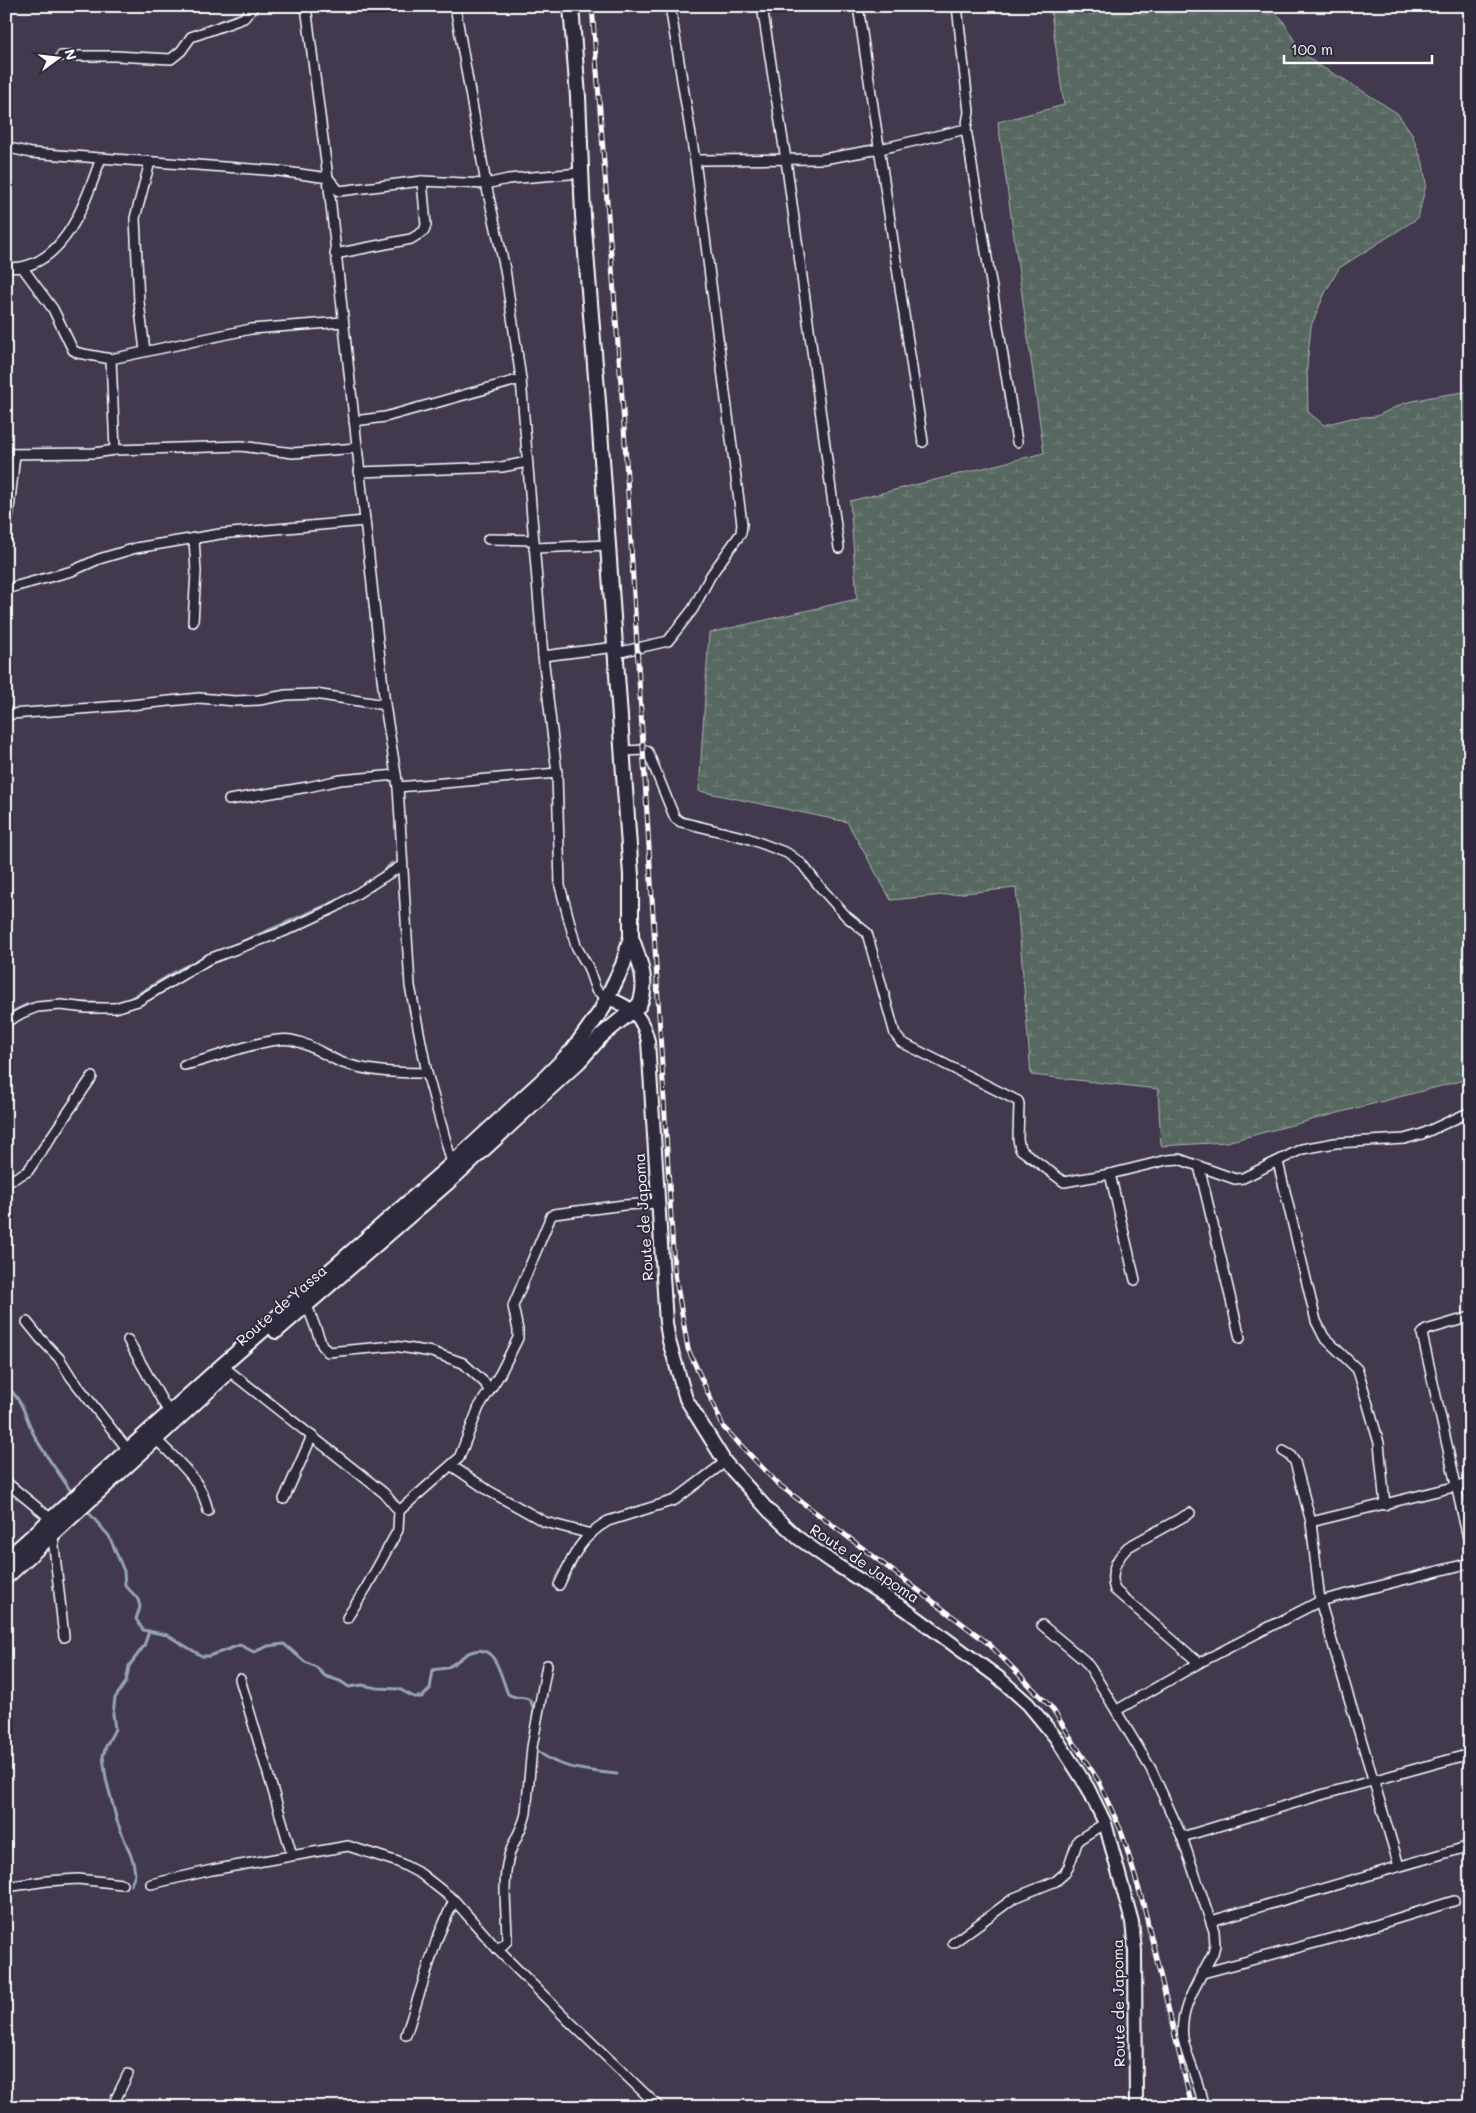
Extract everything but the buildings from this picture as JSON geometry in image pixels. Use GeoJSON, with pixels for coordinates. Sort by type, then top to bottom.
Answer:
{"type":"FeatureCollection","features":[{"type":"Feature","properties":{"kind":"main road"},"geometry":{"type":"LineString","coordinates":[[571,6],[578,97],[583,216],[631,876],[631,936],[623,965],[602,1011],[576,1056]]}},
{"type":"Feature","properties":{"kind":"main road"},"geometry":{"type":"LineString","coordinates":[[576,1056],[634,1011],[643,998],[642,970],[631,936]]}},
{"type":"Feature","properties":{"kind":"main road","name":"Route de Yassa"},"geometry":{"type":"LineString","coordinates":[[6,1560],[128,1450],[152,1436],[169,1413],[307,1304],[576,1056]]}},
{"type":"Feature","properties":{"kind":"main road","name":"Route de Yassa"},"geometry":{"type":"LineString","coordinates":[[6,1577],[53,1535],[152,1436],[226,1368],[454,1169]]}},
{"type":"Feature","properties":{"kind":"street"},"geometry":{"type":"LineString","coordinates":[[61,56],[170,59],[181,51],[191,36],[244,18],[254,6]]}},
{"type":"Feature","properties":{"kind":"street"},"geometry":{"type":"LineString","coordinates":[[306,6],[328,178],[385,704],[398,787],[401,866],[410,986],[426,1073],[454,1169]]}},
{"type":"Feature","properties":{"kind":"street"},"geometry":{"type":"LineString","coordinates":[[455,6],[486,184],[505,269],[521,379],[534,544],[556,773],[560,886],[576,946],[588,967],[596,990],[634,1011]]}},
{"type":"Feature","properties":{"kind":"street"},"geometry":{"type":"LineString","coordinates":[[544,656],[616,650],[668,641],[693,609],[711,576],[741,533],[742,524],[695,160],[670,6]]}},
{"type":"Feature","properties":{"kind":"street"},"geometry":{"type":"LineString","coordinates":[[762,6],[786,160],[838,548]]}},
{"type":"Feature","properties":{"kind":"street"},"geometry":{"type":"LineString","coordinates":[[858,6],[923,442]]}},
{"type":"Feature","properties":{"kind":"street"},"geometry":{"type":"LineString","coordinates":[[957,6],[969,112],[966,129],[1017,442]]}},
{"type":"Feature","properties":{"kind":"street"},"geometry":{"type":"LineString","coordinates":[[695,160],[823,159],[880,149],[966,129]]}},
{"type":"Feature","properties":{"kind":"street"},"geometry":{"type":"LineString","coordinates":[[6,147],[31,153],[278,171],[328,178],[339,191],[422,181],[486,184],[508,179],[581,173]]}},
{"type":"Feature","properties":{"kind":"street"},"geometry":{"type":"LineString","coordinates":[[6,267],[22,267],[44,258],[72,230],[100,158]]}},
{"type":"Feature","properties":{"kind":"street"},"geometry":{"type":"LineString","coordinates":[[145,350],[138,284],[135,218],[150,162]]}},
{"type":"Feature","properties":{"kind":"street"},"geometry":{"type":"LineString","coordinates":[[335,254],[410,239],[419,235],[426,225],[422,181]]}},
{"type":"Feature","properties":{"kind":"street"},"geometry":{"type":"LineString","coordinates":[[22,267],[54,309],[72,350],[78,353],[111,359],[145,350],[262,328],[343,322]]}},
{"type":"Feature","properties":{"kind":"street"},"geometry":{"type":"LineString","coordinates":[[111,359],[115,450]]}},
{"type":"Feature","properties":{"kind":"street"},"geometry":{"type":"LineString","coordinates":[[354,421],[386,417],[521,379]]}},
{"type":"Feature","properties":{"kind":"street"},"geometry":{"type":"LineString","coordinates":[[6,538],[10,454],[94,453],[115,450],[241,446],[293,453],[357,448]]}},
{"type":"Feature","properties":{"kind":"street"},"geometry":{"type":"LineString","coordinates":[[359,472],[502,467],[527,462]]}},
{"type":"Feature","properties":{"kind":"street"},"geometry":{"type":"LineString","coordinates":[[6,590],[72,571],[99,559],[136,548],[194,538],[365,521]]}},
{"type":"Feature","properties":{"kind":"street"},"geometry":{"type":"LineString","coordinates":[[193,622],[196,572],[194,538]]}},
{"type":"Feature","properties":{"kind":"street"},"geometry":{"type":"LineString","coordinates":[[488,539],[534,544],[608,545]]}},
{"type":"Feature","properties":{"kind":"street"},"geometry":{"type":"LineString","coordinates":[[6,712],[11,714],[72,710],[199,698],[235,701],[258,700],[306,694],[339,696],[385,704]]}},
{"type":"Feature","properties":{"kind":"street"},"geometry":{"type":"LineString","coordinates":[[623,751],[645,750],[648,752],[672,811],[681,822],[747,838],[787,853],[802,864],[847,917],[867,933],[895,1034],[901,1042],[1018,1101],[1018,1145],[1020,1149],[1064,1182],[1178,1159],[1235,1179],[1253,1174],[1312,1147],[1376,1139],[1395,1141],[1413,1137],[1470,1112]]}},
{"type":"Feature","properties":{"kind":"street"},"geometry":{"type":"LineString","coordinates":[[398,787],[556,773]]}},
{"type":"Feature","properties":{"kind":"street"},"geometry":{"type":"LineString","coordinates":[[229,800],[340,780],[396,775]]}},
{"type":"Feature","properties":{"kind":"street"},"geometry":{"type":"LineString","coordinates":[[6,1022],[38,1007],[61,1005],[86,1008],[115,1008],[138,1001],[209,958],[285,931],[336,907],[401,866]]}},
{"type":"Feature","properties":{"kind":"street","name":"Route de Japoma"},"geometry":{"type":"LineString","coordinates":[[634,1011],[646,1031],[648,1040],[666,1322],[669,1341],[686,1399],[725,1462],[769,1511],[798,1538],[905,1609],[999,1678],[1028,1704],[1056,1738],[1088,1788],[1105,1823],[1132,1922],[1136,1950],[1136,2107]]}},
{"type":"Feature","properties":{"kind":"street"},"geometry":{"type":"LineString","coordinates":[[184,1065],[250,1046],[276,1040],[290,1040],[339,1061],[374,1072],[426,1073]]}},
{"type":"Feature","properties":{"kind":"street"},"geometry":{"type":"LineString","coordinates":[[6,1183],[28,1171],[92,1077]]}},
{"type":"Feature","properties":{"kind":"street"},"geometry":{"type":"LineString","coordinates":[[1278,1162],[1316,1321],[1324,1337],[1357,1369],[1360,1378],[1379,1444],[1386,1505]]}},
{"type":"Feature","properties":{"kind":"street"},"geometry":{"type":"LineString","coordinates":[[1199,1166],[1240,1338]]}},
{"type":"Feature","properties":{"kind":"street"},"geometry":{"type":"LineString","coordinates":[[1110,1174],[1134,1280]]}},
{"type":"Feature","properties":{"kind":"street"},"geometry":{"type":"LineString","coordinates":[[399,1511],[459,1458],[471,1425],[518,1338],[513,1306],[551,1216],[554,1214],[616,1206],[658,1203]]}},
{"type":"Feature","properties":{"kind":"street"},"geometry":{"type":"LineString","coordinates":[[307,1304],[322,1345],[328,1352],[394,1346],[432,1352],[463,1363],[485,1383],[489,1391]]}},
{"type":"Feature","properties":{"kind":"street"},"geometry":{"type":"LineString","coordinates":[[1470,1317],[1426,1330],[1422,1334],[1470,1547]]}},
{"type":"Feature","properties":{"kind":"street"},"geometry":{"type":"LineString","coordinates":[[27,1322],[59,1358],[71,1377],[128,1450]]}},
{"type":"Feature","properties":{"kind":"street"},"geometry":{"type":"LineString","coordinates":[[128,1340],[169,1413]]}},
{"type":"Feature","properties":{"kind":"street"},"geometry":{"type":"LineString","coordinates":[[226,1368],[384,1493],[399,1511],[398,1530],[347,1618]]}},
{"type":"Feature","properties":{"kind":"street"},"geometry":{"type":"LineString","coordinates":[[152,1436],[196,1482],[206,1498],[208,1511]]}},
{"type":"Feature","properties":{"kind":"street"},"geometry":{"type":"LineString","coordinates":[[284,1499],[312,1436]]}},
{"type":"Feature","properties":{"kind":"street"},"geometry":{"type":"LineString","coordinates":[[1283,1451],[1290,1455],[1294,1462],[1311,1522],[1320,1601],[1398,1866]]}},
{"type":"Feature","properties":{"kind":"street"},"geometry":{"type":"LineString","coordinates":[[558,1585],[577,1547],[608,1521],[675,1500],[725,1462]]}},
{"type":"Feature","properties":{"kind":"street"},"geometry":{"type":"LineString","coordinates":[[452,1466],[489,1491],[546,1522],[591,1534]]}},
{"type":"Feature","properties":{"kind":"street"},"geometry":{"type":"LineString","coordinates":[[6,1482],[51,1519],[64,1637]]}},
{"type":"Feature","properties":{"kind":"street"},"geometry":{"type":"LineString","coordinates":[[1311,1522],[1458,1488],[1470,1483]]}},
{"type":"Feature","properties":{"kind":"street"},"geometry":{"type":"LineString","coordinates":[[1190,1512],[1128,1547],[1121,1553],[1115,1564],[1112,1580],[1114,1590],[1200,1663]]}},
{"type":"Feature","properties":{"kind":"street"},"geometry":{"type":"LineString","coordinates":[[1117,1710],[1200,1663],[1320,1601],[1470,1563]]}},
{"type":"Feature","properties":{"kind":"street"},"geometry":{"type":"LineString","coordinates":[[1042,1625],[1085,1661],[1117,1710],[1151,1770],[1182,1837],[1214,1931],[1215,1945],[1185,2010],[1183,2036],[1203,2105],[1159,2107]]}},
{"type":"Feature","properties":{"kind":"street"},"geometry":{"type":"LineString","coordinates":[[498,1950],[507,1941],[506,1876],[508,1859],[525,1818],[532,1747],[547,1665]]}},
{"type":"Feature","properties":{"kind":"street"},"geometry":{"type":"LineString","coordinates":[[240,1679],[292,1855]]}},
{"type":"Feature","properties":{"kind":"street"},"geometry":{"type":"LineString","coordinates":[[1182,1837],[1470,1754]]}},
{"type":"Feature","properties":{"kind":"street"},"geometry":{"type":"LineString","coordinates":[[953,1943],[1014,1898],[1056,1881],[1065,1873],[1069,1866],[1078,1840],[1105,1823]]}},
{"type":"Feature","properties":{"kind":"street"},"geometry":{"type":"LineString","coordinates":[[151,1884],[212,1870],[348,1846],[398,1862],[427,1879],[454,1900],[498,1950],[659,2107]]}},
{"type":"Feature","properties":{"kind":"street"},"geometry":{"type":"LineString","coordinates":[[1211,1921],[1470,1846]]}},
{"type":"Feature","properties":{"kind":"street"},"geometry":{"type":"LineString","coordinates":[[6,1887],[46,1881],[78,1879],[122,1884]]}},
{"type":"Feature","properties":{"kind":"street"},"geometry":{"type":"LineString","coordinates":[[406,2035],[437,1939],[454,1900]]}},
{"type":"Feature","properties":{"kind":"street"},"geometry":{"type":"LineString","coordinates":[[1203,1972],[1337,1937],[1454,1900]]}},
{"type":"Feature","properties":{"kind":"street"},"geometry":{"type":"LineString","coordinates":[[112,2107],[128,2074]]}},
{"type":"Feature","properties":{"kind":"green space"},"geometry":{"type":"Polygon","coordinates":[[[1050,6],[1268,6],[1282,19],[1295,42],[1316,64],[1397,113],[1411,132],[1423,163],[1426,184],[1418,218],[1339,268],[1325,293],[1311,326],[1307,366],[1308,412],[1324,425],[1351,418],[1377,416],[1404,403],[1470,391],[1468,1079],[1227,1142],[1161,1146],[1158,1089],[1031,1075],[1016,888],[891,900],[847,822],[699,791],[709,633],[857,599],[850,501],[1044,453],[998,122],[1064,105],[1050,6]]]}},
{"type":"Feature","properties":{"kind":"waterway"},"geometry":{"type":"LineString","coordinates":[[378,876],[392,863]]}},
{"type":"Feature","properties":{"kind":"waterway"},"geometry":{"type":"LineString","coordinates":[[225,949],[341,899]]}},
{"type":"Feature","properties":{"kind":"waterway"},"geometry":{"type":"LineString","coordinates":[[128,1000],[180,969],[205,957]]}},
{"type":"Feature","properties":{"kind":"waterway"},"geometry":{"type":"LineString","coordinates":[[66,1002],[115,1004]]}},
{"type":"Feature","properties":{"kind":"waterway"},"geometry":{"type":"LineString","coordinates":[[6,1015],[26,1005],[37,1003]]}},
{"type":"Feature","properties":{"kind":"waterway"},"geometry":{"type":"LineString","coordinates":[[6,1386],[16,1396],[37,1440],[70,1490]]}},
{"type":"Feature","properties":{"kind":"waterway"},"geometry":{"type":"LineString","coordinates":[[89,1513],[109,1536],[124,1571],[125,1585],[138,1599],[140,1607],[136,1619],[143,1630],[167,1635],[202,1656],[209,1656],[240,1645],[254,1652],[268,1646],[284,1644],[305,1662],[316,1667],[325,1676],[340,1681],[349,1687],[362,1685],[399,1689],[414,1697],[422,1697],[430,1689],[433,1670],[446,1668],[468,1653],[480,1650],[487,1652],[497,1664],[508,1694],[529,1699],[533,1707],[534,1716]]}},
{"type":"Feature","properties":{"kind":"waterway"},"geometry":{"type":"LineString","coordinates":[[131,1885],[135,1874],[133,1861],[117,1821],[106,1779],[103,1756],[115,1729],[113,1714],[115,1698],[126,1682],[129,1666],[144,1646],[149,1631]]}},
{"type":"Feature","properties":{"kind":"waterway"},"geometry":{"type":"LineString","coordinates":[[534,1747],[551,1760],[572,1768],[617,1774]]}},
{"type":"Feature","properties":{"kind":"railway"},"geometry":{"type":"LineString","coordinates":[[592,6],[623,410],[674,1268],[688,1349],[724,1428],[778,1484],[989,1644],[1052,1708],[1099,1782],[1122,1833],[1143,1903],[1192,2107]]}}]}
